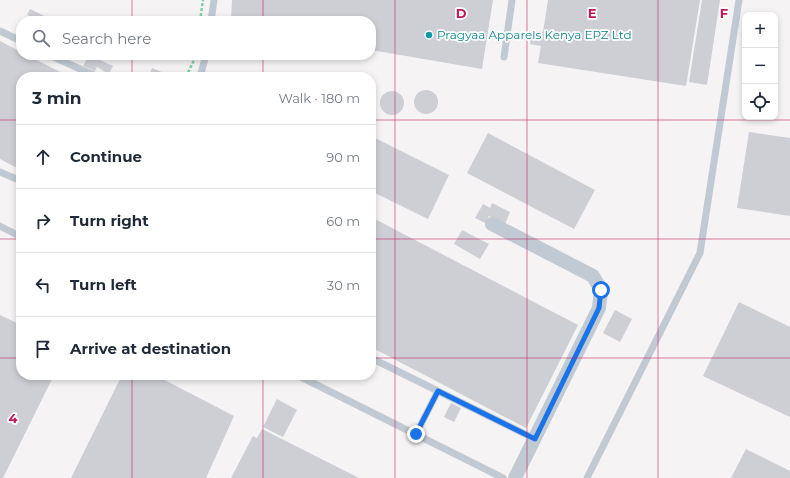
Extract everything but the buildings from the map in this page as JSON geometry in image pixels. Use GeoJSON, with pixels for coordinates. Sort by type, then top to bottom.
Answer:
{"type":"FeatureCollection","features":[{"type":"Feature","properties":{"kind":"street"},"geometry":{"type":"LineString","coordinates":[[492,224],[593,276],[601,290],[599,308],[515,478]]}},
{"type":"Feature","properties":{"kind":"lane"},"geometry":{"type":"LineString","coordinates":[[212,16],[214,0]]}},
{"type":"Feature","properties":{"kind":"lane"},"geometry":{"type":"LineString","coordinates":[[504,57],[512,0]]}},
{"type":"Feature","properties":{"kind":"lane"},"geometry":{"type":"LineString","coordinates":[[587,478],[700,253],[739,0]]}},
{"type":"Feature","properties":{"kind":"lane"},"geometry":{"type":"LineString","coordinates":[[0,31],[16,39]]}},
{"type":"Feature","properties":{"kind":"lane"},"geometry":{"type":"LineString","coordinates":[[60,60],[87,72]]}},
{"type":"Feature","properties":{"kind":"lane"},"geometry":{"type":"LineString","coordinates":[[201,72],[205,60]]}},
{"type":"Feature","properties":{"kind":"lane"},"geometry":{"type":"LineString","coordinates":[[0,172],[16,179]]}},
{"type":"Feature","properties":{"kind":"lane"},"geometry":{"type":"LineString","coordinates":[[0,226],[16,234]]}},
{"type":"Feature","properties":{"kind":"lane"},"geometry":{"type":"LineString","coordinates":[[376,360],[535,439]]}},
{"type":"Feature","properties":{"kind":"lane"},"geometry":{"type":"LineString","coordinates":[[307,380],[503,478]]}},
{"type":"Feature","properties":{"kind":"lane"},"geometry":{"type":"LineString","coordinates":[[416,434],[438,391]]}},
{"type":"Feature","properties":{"kind":"path"},"geometry":{"type":"LineString","coordinates":[[201,16],[203,0]]}},
{"type":"Feature","properties":{"kind":"path"},"geometry":{"type":"LineString","coordinates":[[188,72],[194,60]]}},
{"type":"Feature","properties":{"kind":"place","name":"Pragyaa Apparels Kenya EPZ Ltd"},"geometry":{"type":"Point","coordinates":[429,35]}},
{"type":"Feature","properties":{"kind":"route"},"geometry":{"type":"LineString","coordinates":[[416,434],[438,391],[535,439],[599,308],[601,290]]}}]}
